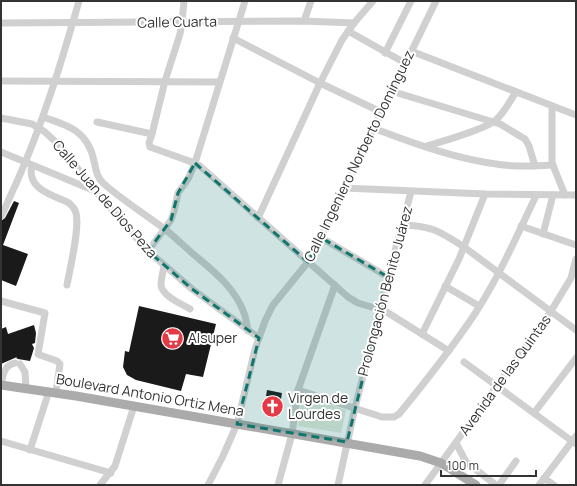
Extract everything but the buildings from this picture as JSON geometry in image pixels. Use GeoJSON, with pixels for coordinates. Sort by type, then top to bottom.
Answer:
{"type":"FeatureCollection","features":[{"type":"Feature","properties":{"kind":"main road","name":"Boulevard Antonio Ortiz Mena"},"geometry":{"type":"LineString","coordinates":[[1,385],[53,392],[292,434],[347,442],[420,456],[441,462],[476,485]]}},
{"type":"Feature","properties":{"kind":"street"},"geometry":{"type":"LineString","coordinates":[[1,216],[29,164],[39,127],[55,81],[79,1]]}},
{"type":"Feature","properties":{"kind":"street"},"geometry":{"type":"LineString","coordinates":[[184,1],[182,22],[149,145],[152,148],[195,163],[352,300],[380,309],[392,315],[448,351]]}},
{"type":"Feature","properties":{"kind":"street"},"geometry":{"type":"LineString","coordinates":[[148,251],[165,230],[173,216],[178,193],[188,179],[195,163],[245,1]]}},
{"type":"Feature","properties":{"kind":"street"},"geometry":{"type":"LineString","coordinates":[[304,22],[311,1]]}},
{"type":"Feature","properties":{"kind":"street"},"geometry":{"type":"LineString","coordinates":[[258,218],[320,83],[348,31],[373,1]]}},
{"type":"Feature","properties":{"kind":"street"},"geometry":{"type":"LineString","coordinates":[[385,53],[411,1]]}},
{"type":"Feature","properties":{"kind":"street","name":"Calle Ingeniero Norberto Domínguez"},"geometry":{"type":"LineString","coordinates":[[208,485],[238,424],[259,338],[265,321],[273,305],[308,262],[436,1]]}},
{"type":"Feature","properties":{"kind":"street","name":"Calle Cuarta"},"geometry":{"type":"LineString","coordinates":[[1,23],[354,23]]}},
{"type":"Feature","properties":{"kind":"street"},"geometry":{"type":"LineString","coordinates":[[348,31],[405,63]]}},
{"type":"Feature","properties":{"kind":"street"},"geometry":{"type":"LineString","coordinates":[[233,38],[320,83],[381,112]]}},
{"type":"Feature","properties":{"kind":"street"},"geometry":{"type":"LineString","coordinates":[[411,51],[576,115]]}},
{"type":"Feature","properties":{"kind":"street"},"geometry":{"type":"LineString","coordinates":[[1,81],[219,82]]}},
{"type":"Feature","properties":{"kind":"street"},"geometry":{"type":"LineString","coordinates":[[391,91],[500,124],[525,139],[529,146],[535,166]]}},
{"type":"Feature","properties":{"kind":"street"},"geometry":{"type":"LineString","coordinates":[[427,146],[469,132],[492,122],[499,116],[516,92]]}},
{"type":"Feature","properties":{"kind":"street"},"geometry":{"type":"LineString","coordinates":[[552,106],[553,165],[565,195]]}},
{"type":"Feature","properties":{"kind":"street"},"geometry":{"type":"LineString","coordinates":[[43,117],[74,128],[82,135],[89,144],[96,172],[102,182],[165,230],[224,280],[244,312],[248,330]]}},
{"type":"Feature","properties":{"kind":"street","name":"Calle Juan de Dios Peza"},"geometry":{"type":"LineString","coordinates":[[1,118],[39,127],[60,146],[96,192],[148,251],[192,289],[259,338]]}},
{"type":"Feature","properties":{"kind":"street"},"geometry":{"type":"LineString","coordinates":[[97,122],[152,134]]}},
{"type":"Feature","properties":{"kind":"street"},"geometry":{"type":"LineString","coordinates":[[373,128],[461,157],[482,162],[504,165],[553,165]]}},
{"type":"Feature","properties":{"kind":"street"},"geometry":{"type":"LineString","coordinates":[[2,155],[29,164],[96,192]]}},
{"type":"Feature","properties":{"kind":"street"},"geometry":{"type":"LineString","coordinates":[[29,164],[32,179],[36,186],[69,203],[76,211],[77,225],[67,285]]}},
{"type":"Feature","properties":{"kind":"street"},"geometry":{"type":"LineString","coordinates":[[86,180],[96,172]]}},
{"type":"Feature","properties":{"kind":"street"},"geometry":{"type":"LineString","coordinates":[[344,188],[411,192],[536,196],[576,195]]}},
{"type":"Feature","properties":{"kind":"street","name":"Prolongación Benito Juárez"},"geometry":{"type":"LineString","coordinates":[[338,485],[355,408],[411,192]]}},
{"type":"Feature","properties":{"kind":"street"},"geometry":{"type":"LineString","coordinates":[[422,334],[464,247],[485,194]]}},
{"type":"Feature","properties":{"kind":"street"},"geometry":{"type":"LineString","coordinates":[[543,234],[553,195]]}},
{"type":"Feature","properties":{"kind":"street"},"geometry":{"type":"LineString","coordinates":[[298,390],[382,417],[400,414],[448,351],[479,306],[498,273],[536,196]]}},
{"type":"Feature","properties":{"kind":"street"},"geometry":{"type":"LineString","coordinates":[[403,225],[420,226],[436,230],[464,247],[576,330]]}},
{"type":"Feature","properties":{"kind":"street"},"geometry":{"type":"LineString","coordinates":[[522,226],[576,245]]}},
{"type":"Feature","properties":{"kind":"street"},"geometry":{"type":"LineString","coordinates":[[320,237],[388,277]]}},
{"type":"Feature","properties":{"kind":"street","name":"Avenida de las Quintas"},"geometry":{"type":"LineString","coordinates":[[425,485],[551,311],[571,278],[576,259]]}},
{"type":"Feature","properties":{"kind":"street"},"geometry":{"type":"LineString","coordinates":[[164,266],[161,284],[162,290],[165,294],[190,309]]}},
{"type":"Feature","properties":{"kind":"street"},"geometry":{"type":"LineString","coordinates":[[278,485],[292,434],[298,390],[335,285]]}},
{"type":"Feature","properties":{"kind":"street"},"geometry":{"type":"LineString","coordinates":[[445,286],[479,306]]}},
{"type":"Feature","properties":{"kind":"street"},"geometry":{"type":"LineString","coordinates":[[1,301],[45,313],[38,354],[57,361],[60,364],[53,392],[30,450]]}},
{"type":"Feature","properties":{"kind":"street"},"geometry":{"type":"LineString","coordinates":[[534,414],[576,358]]}},
{"type":"Feature","properties":{"kind":"street"},"geometry":{"type":"LineString","coordinates":[[464,362],[534,414],[575,440],[540,485]]}},
{"type":"Feature","properties":{"kind":"street"},"geometry":{"type":"LineString","coordinates":[[1,385],[5,369],[8,365],[18,363],[25,372],[26,388]]}},
{"type":"Feature","properties":{"kind":"street"},"geometry":{"type":"LineString","coordinates":[[100,485],[111,473],[119,458],[134,406]]}},
{"type":"Feature","properties":{"kind":"street"},"geometry":{"type":"LineString","coordinates":[[1,441],[111,473]]}},
{"type":"Feature","properties":{"kind":"street"},"geometry":{"type":"LineString","coordinates":[[456,443],[466,462],[498,485],[516,461]]}},
{"type":"Feature","properties":{"kind":"street"},"geometry":{"type":"LineString","coordinates":[[340,477],[345,485]]}},
{"type":"Feature","properties":{"kind":"street"},"geometry":{"type":"LineString","coordinates":[[544,478],[554,485]]}},
{"type":"Feature","properties":{"kind":"highlighted area"},"geometry":{"type":"Polygon","coordinates":[[[195,163],[308,262],[320,237],[388,277],[347,442],[237,424],[259,338],[192,289],[148,251],[171,220],[178,193],[195,163]]]}},
{"type":"Feature","properties":{"kind":"shaded area"},"geometry":{"type":"Polygon","coordinates":[[[302,395],[346,410],[341,433],[298,426],[302,395]]]}},
{"type":"Feature","properties":{"kind":"place","name":"Alsuper"},"geometry":{"type":"Point","coordinates":[172,338]}},
{"type":"Feature","properties":{"kind":"place","name":"Virgen de Lourdes"},"geometry":{"type":"Point","coordinates":[273,406]}}]}
